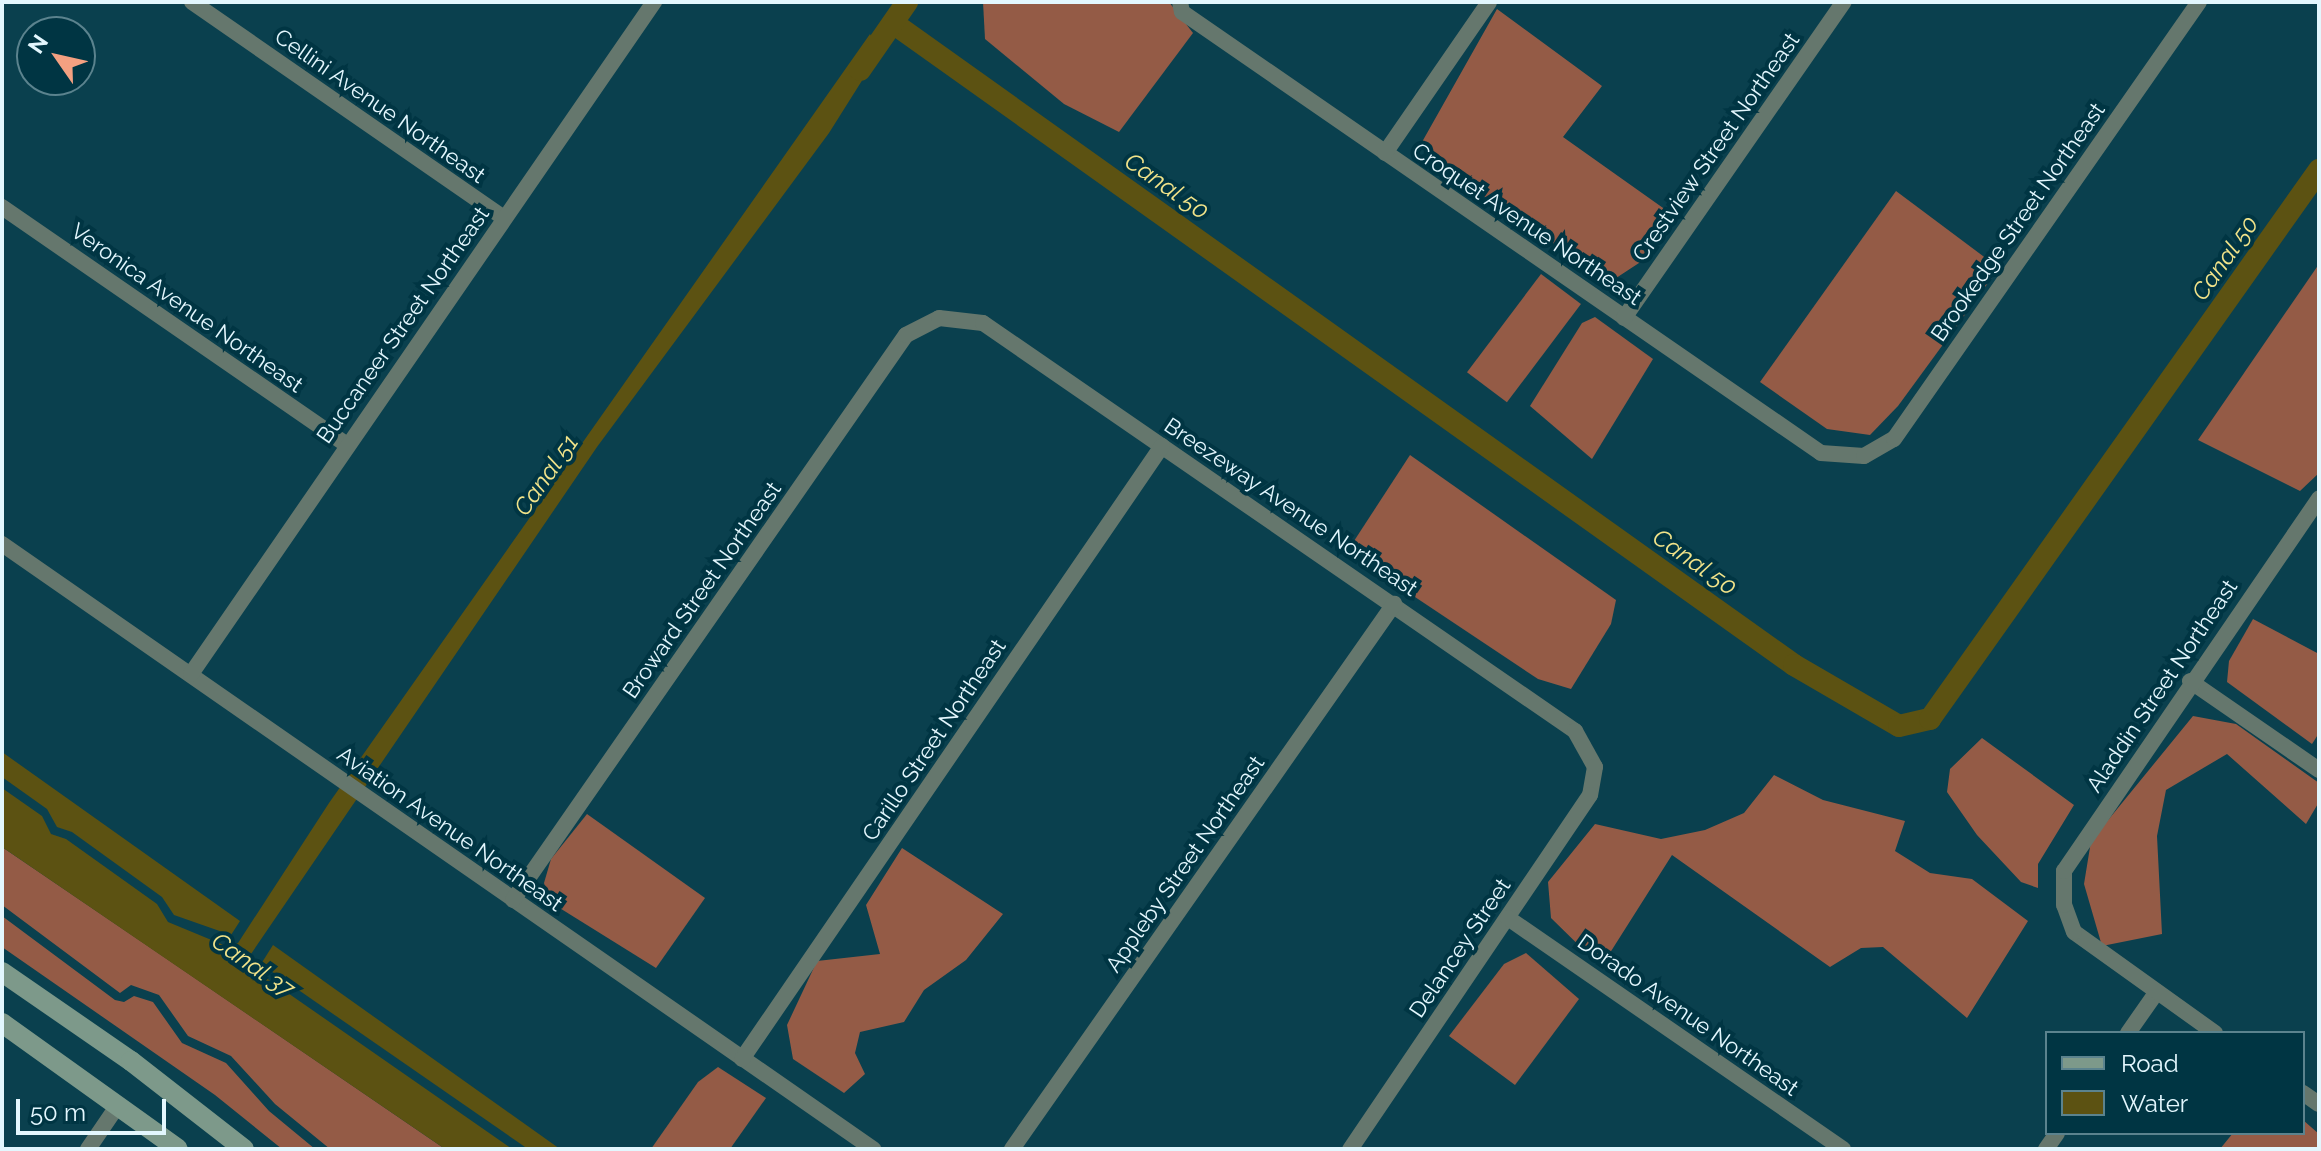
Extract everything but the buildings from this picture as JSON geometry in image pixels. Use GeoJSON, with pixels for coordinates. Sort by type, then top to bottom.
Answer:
{"type":"FeatureCollection","features":[{"type":"Feature","properties":{"kind":"main road"},"geometry":{"type":"LineString","coordinates":[[2,972],[131,1061],[244,1149]]}},
{"type":"Feature","properties":{"kind":"main road"},"geometry":{"type":"LineString","coordinates":[[2,1023],[178,1149]]}},
{"type":"Feature","properties":{"kind":"street","name":"Cellini Avenue Northeast"},"geometry":{"type":"LineString","coordinates":[[192,2],[504,218]]}},
{"type":"Feature","properties":{"kind":"street","name":"Buccaneer Street Northeast"},"geometry":{"type":"LineString","coordinates":[[191,674],[654,2]]}},
{"type":"Feature","properties":{"kind":"street","name":"Croquet Avenue Northeast"},"geometry":{"type":"LineString","coordinates":[[1180,2],[1182,12],[1821,453],[1864,456]]}},
{"type":"Feature","properties":{"kind":"street"},"geometry":{"type":"LineString","coordinates":[[1385,153],[1489,2]]}},
{"type":"Feature","properties":{"kind":"street","name":"Crestview Street Northeast"},"geometry":{"type":"LineString","coordinates":[[1624,318],[1844,2]]}},
{"type":"Feature","properties":{"kind":"street","name":"Brookedge Street Northeast"},"geometry":{"type":"LineString","coordinates":[[1864,456],[1894,439],[2199,2]]}},
{"type":"Feature","properties":{"kind":"street","name":"Veronica Avenue Northeast"},"geometry":{"type":"LineString","coordinates":[[2,207],[347,445]]}},
{"type":"Feature","properties":{"kind":"street","name":"Breezeway Avenue Northeast"},"geometry":{"type":"LineString","coordinates":[[939,318],[983,323],[1394,604],[1575,731],[1595,767]]}},
{"type":"Feature","properties":{"kind":"street","name":"Broward Street Northeast"},"geometry":{"type":"LineString","coordinates":[[513,900],[906,335],[939,318]]}},
{"type":"Feature","properties":{"kind":"street","name":"Carillo Street Northeast"},"geometry":{"type":"LineString","coordinates":[[742,1059],[1162,446]]}},
{"type":"Feature","properties":{"kind":"street","name":"Aladdin Street Northeast"},"geometry":{"type":"LineString","coordinates":[[2156,993],[2074,932],[2064,905],[2064,871],[2190,681],[2319,498]]}},
{"type":"Feature","properties":{"kind":"street","name":"Aviation Avenue Northeast"},"geometry":{"type":"LineString","coordinates":[[2,544],[873,1149]]}},
{"type":"Feature","properties":{"kind":"street","name":"Appleby Street Northeast"},"geometry":{"type":"LineString","coordinates":[[1012,1149],[1394,604]]}},
{"type":"Feature","properties":{"kind":"street"},"geometry":{"type":"LineString","coordinates":[[2190,681],[2319,770]]}},
{"type":"Feature","properties":{"kind":"street","name":"Delancey Street"},"geometry":{"type":"LineString","coordinates":[[1354,1148],[1590,795],[1595,767]]}},
{"type":"Feature","properties":{"kind":"street","name":"Dorado Avenue Northeast"},"geometry":{"type":"LineString","coordinates":[[1508,918],[1843,1149]]}},
{"type":"Feature","properties":{"kind":"street"},"geometry":{"type":"LineString","coordinates":[[2129,1031],[2156,993],[2212,1031]]}},
{"type":"Feature","properties":{"kind":"street"},"geometry":{"type":"LineString","coordinates":[[88,1149],[118,1105]]}},
{"type":"Feature","properties":{"kind":"shaded area"},"geometry":{"type":"Polygon","coordinates":[[[983,2],[1169,2],[1193,33],[1119,132],[1064,104],[985,39],[983,2]]]}},
{"type":"Feature","properties":{"kind":"shaded area"},"geometry":{"type":"Polygon","coordinates":[[[1497,9],[1602,86],[1563,137],[1673,215],[1639,263],[1610,282],[1428,158],[1422,142],[1497,9]]]}},
{"type":"Feature","properties":{"kind":"shaded area"},"geometry":{"type":"Polygon","coordinates":[[[1896,191],[1999,268],[1898,406],[1870,435],[1827,429],[1760,382],[1896,191]]]}},
{"type":"Feature","properties":{"kind":"shaded area"},"geometry":{"type":"Polygon","coordinates":[[[2319,264],[2319,473],[2300,491],[2198,440],[2319,264]]]}},
{"type":"Feature","properties":{"kind":"shaded area"},"geometry":{"type":"Polygon","coordinates":[[[1541,274],[1581,304],[1507,402],[1467,372],[1541,274]]]}},
{"type":"Feature","properties":{"kind":"shaded area"},"geometry":{"type":"Polygon","coordinates":[[[1595,317],[1653,359],[1592,459],[1530,406],[1582,323],[1595,317]]]}},
{"type":"Feature","properties":{"kind":"shaded area"},"geometry":{"type":"Polygon","coordinates":[[[1410,455],[1616,600],[1611,624],[1571,689],[1538,679],[1370,567],[1354,541],[1410,455]]]}},
{"type":"Feature","properties":{"kind":"shaded area"},"geometry":{"type":"Polygon","coordinates":[[[2253,619],[2319,654],[2319,733],[2312,744],[2227,682],[2229,661],[2253,619]]]}},
{"type":"Feature","properties":{"kind":"shaded area"},"geometry":{"type":"Polygon","coordinates":[[[2193,716],[2236,724],[2319,783],[2319,802],[2306,824],[2227,754],[2166,790],[2157,836],[2162,934],[2102,946],[2084,884],[2091,841],[2193,716]]]}},
{"type":"Feature","properties":{"kind":"shaded area"},"geometry":{"type":"Polygon","coordinates":[[[1982,738],[2074,805],[2038,864],[2038,888],[2021,882],[1977,835],[1947,792],[1950,769],[1982,738]]]}},
{"type":"Feature","properties":{"kind":"shaded area"},"geometry":{"type":"Polygon","coordinates":[[[1774,775],[1823,800],[1905,821],[1895,851],[1930,873],[1972,879],[2028,921],[1967,1018],[1883,947],[1861,948],[1830,967],[1672,855],[1601,967],[1551,918],[1548,882],[1595,824],[1661,839],[1705,830],[1744,813],[1774,775]]]}},
{"type":"Feature","properties":{"kind":"shaded area"},"geometry":{"type":"Polygon","coordinates":[[[587,814],[705,898],[656,968],[550,902],[544,883],[551,859],[587,814]]]}},
{"type":"Feature","properties":{"kind":"shaded area"},"geometry":{"type":"Polygon","coordinates":[[[2,847],[445,1149],[330,1149],[275,1104],[231,1056],[188,1036],[159,995],[131,985],[120,993],[2,905],[2,847]]]}},
{"type":"Feature","properties":{"kind":"shaded area"},"geometry":{"type":"Polygon","coordinates":[[[902,848],[1003,914],[966,960],[924,990],[904,1022],[860,1032],[855,1053],[865,1074],[844,1093],[793,1059],[787,1025],[817,961],[880,954],[866,905],[902,848]]]}},
{"type":"Feature","properties":{"kind":"shaded area"},"geometry":{"type":"Polygon","coordinates":[[[2,916],[115,1000],[124,1002],[134,996],[153,1002],[182,1043],[226,1063],[269,1111],[315,1149],[282,1149],[215,1095],[2,947],[2,916]]]}},
{"type":"Feature","properties":{"kind":"shaded area"},"geometry":{"type":"Polygon","coordinates":[[[1526,953],[1579,999],[1515,1085],[1449,1036],[1504,964],[1526,953]]]}},
{"type":"Feature","properties":{"kind":"shaded area"},"geometry":{"type":"Polygon","coordinates":[[[718,1067],[766,1098],[730,1149],[651,1149],[698,1082],[718,1067]]]}},
{"type":"Feature","properties":{"kind":"shaded area"},"geometry":{"type":"Polygon","coordinates":[[[2305,1122],[2319,1134],[2319,1149],[2220,1149],[2231,1135],[2305,1135],[2305,1122]]]}},
{"type":"Feature","properties":{"kind":"water"},"geometry":{"type":"Polygon","coordinates":[[[870,34],[880,52],[829,133],[597,447],[251,954],[252,968],[512,1149],[445,1149],[2,847],[2,788],[42,816],[51,834],[66,839],[157,904],[168,922],[226,946],[238,943],[329,803],[870,34]]]}},
{"type":"Feature","properties":{"kind":"water"},"geometry":{"type":"Polygon","coordinates":[[[2,752],[240,921],[231,935],[174,915],[162,897],[72,832],[57,827],[47,809],[2,777],[2,752]]]}},
{"type":"Feature","properties":{"kind":"water"},"geometry":{"type":"Polygon","coordinates":[[[273,945],[560,1149],[528,1149],[261,964],[273,945]]]}},
{"type":"Feature","properties":{"kind":"waterway","name":"Canal 51"},"geometry":{"type":"LineString","coordinates":[[860,70],[907,2]]}},
{"type":"Feature","properties":{"kind":"waterway","name":"Canal 50"},"geometry":{"type":"LineString","coordinates":[[893,23],[1794,665],[1899,726],[1930,719],[2319,170]]}},
{"type":"Feature","properties":{"kind":"water label","name":"Canal 37"},"geometry":{"type":"Point","coordinates":[253,965]}}]}
